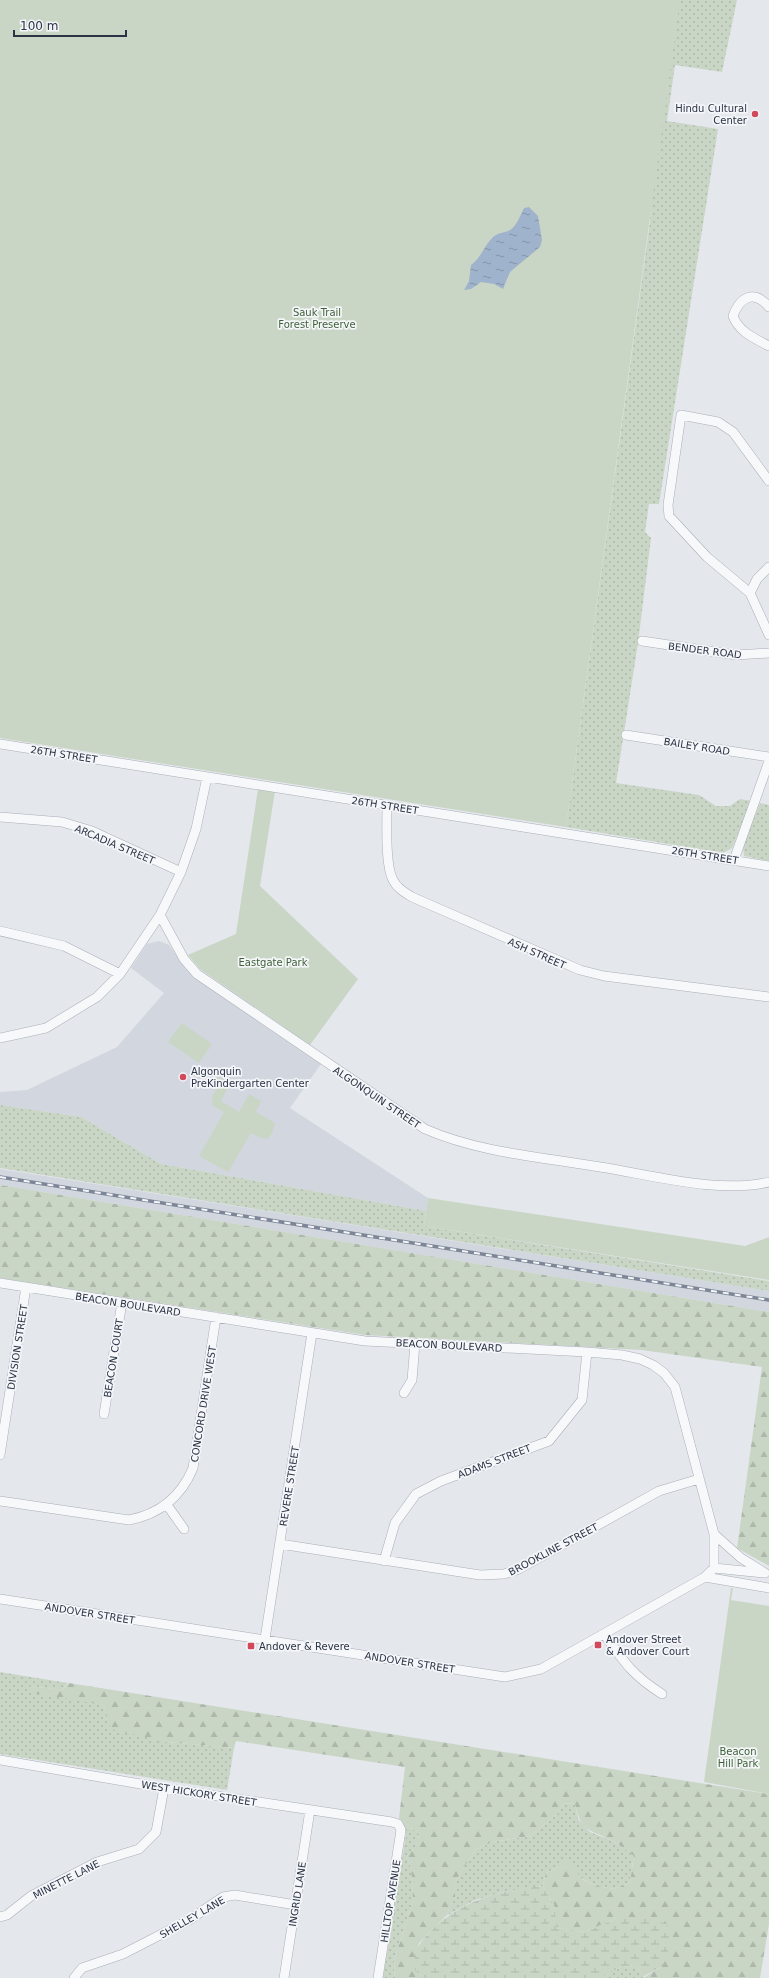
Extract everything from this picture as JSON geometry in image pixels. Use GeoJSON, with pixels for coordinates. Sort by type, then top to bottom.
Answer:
{"type":"FeatureCollection","features":[{"type":"Feature","properties":{"kind":"street"},"geometry":{"type":"LineString","coordinates":[[769,307],[764,300],[753,296],[744,298],[736,306],[733,316],[736,325],[744,332],[769,346]]}},
{"type":"Feature","properties":{"kind":"street"},"geometry":{"type":"LineString","coordinates":[[769,481],[733,432],[718,422],[681,414],[668,505],[669,516],[707,557],[750,593],[769,635]]}},
{"type":"Feature","properties":{"kind":"street"},"geometry":{"type":"LineString","coordinates":[[750,593],[757,579],[769,567]]}},
{"type":"Feature","properties":{"kind":"street","name":"BENDER ROAD"},"geometry":{"type":"LineString","coordinates":[[642,641],[736,655],[769,653]]}},
{"type":"Feature","properties":{"kind":"street","name":"BAILEY ROAD"},"geometry":{"type":"LineString","coordinates":[[626,735],[769,757]]}},
{"type":"Feature","properties":{"kind":"street","name":"26TH STREET"},"geometry":{"type":"LineString","coordinates":[[0,744],[769,866]]}},
{"type":"Feature","properties":{"kind":"street"},"geometry":{"type":"LineString","coordinates":[[734,860],[769,761]]}},
{"type":"Feature","properties":{"kind":"street"},"geometry":{"type":"LineString","coordinates":[[0,1038],[46,1028],[97,997],[120,974],[160,914],[181,872],[196,829],[207,777]]}},
{"type":"Feature","properties":{"kind":"street","name":"ASH STREET"},"geometry":{"type":"LineString","coordinates":[[387,805],[389,870],[393,880],[401,890],[412,897],[571,968],[585,972],[604,976],[769,996]]}},
{"type":"Feature","properties":{"kind":"street","name":"ARCADIA STREET"},"geometry":{"type":"LineString","coordinates":[[0,817],[62,822],[92,832],[181,872]]}},
{"type":"Feature","properties":{"kind":"street","name":"ALGONQUIN STREET"},"geometry":{"type":"LineString","coordinates":[[160,914],[184,959],[197,974],[425,1130],[468,1145],[708,1184],[754,1185],[769,1182]]}},
{"type":"Feature","properties":{"kind":"street"},"geometry":{"type":"LineString","coordinates":[[0,931],[64,946],[120,974]]}},
{"type":"Feature","properties":{"kind":"street","name":"BEACON BOULEVARD"},"geometry":{"type":"LineString","coordinates":[[0,1283],[365,1341],[588,1352],[640,1359],[664,1373],[675,1386],[714,1534]]}},
{"type":"Feature","properties":{"kind":"street","name":"DIVISION STREET"},"geometry":{"type":"LineString","coordinates":[[0,1455],[26,1287]]}},
{"type":"Feature","properties":{"kind":"street","name":"BEACON COURT"},"geometry":{"type":"LineString","coordinates":[[104,1414],[122,1302]]}},
{"type":"Feature","properties":{"kind":"street","name":"CONCORD DRIVE WEST"},"geometry":{"type":"LineString","coordinates":[[0,1501],[120,1520],[148,1516],[167,1505],[184,1488],[193,1468],[216,1318]]}},
{"type":"Feature","properties":{"kind":"street","name":"REVERE STREET"},"geometry":{"type":"LineString","coordinates":[[265,1639],[312,1333]]}},
{"type":"Feature","properties":{"kind":"street"},"geometry":{"type":"LineString","coordinates":[[404,1393],[412,1380],[415,1344]]}},
{"type":"Feature","properties":{"kind":"street","name":"ADAMS STREET"},"geometry":{"type":"LineString","coordinates":[[384,1561],[395,1522],[416,1494],[441,1481],[549,1441],[582,1400],[588,1352]]}},
{"type":"Feature","properties":{"kind":"street","name":"BROOKLINE STREET"},"geometry":{"type":"LineString","coordinates":[[280,1544],[480,1575],[504,1574],[519,1569],[659,1491],[699,1479]]}},
{"type":"Feature","properties":{"kind":"street"},"geometry":{"type":"LineString","coordinates":[[167,1505],[184,1529]]}},
{"type":"Feature","properties":{"kind":"street"},"geometry":{"type":"LineString","coordinates":[[714,1534],[714,1568],[767,1573]]}},
{"type":"Feature","properties":{"kind":"street"},"geometry":{"type":"LineString","coordinates":[[714,1534],[742,1558],[767,1573]]}},
{"type":"Feature","properties":{"kind":"street","name":"ANDOVER STREET"},"geometry":{"type":"LineString","coordinates":[[0,1599],[505,1676],[541,1669],[705,1577],[714,1568]]}},
{"type":"Feature","properties":{"kind":"street"},"geometry":{"type":"LineString","coordinates":[[705,1577],[769,1588]]}},
{"type":"Feature","properties":{"kind":"street"},"geometry":{"type":"LineString","coordinates":[[604,1634],[627,1667],[642,1681],[662,1694]]}},
{"type":"Feature","properties":{"kind":"street","name":"WEST HICKORY STREET"},"geometry":{"type":"LineString","coordinates":[[0,1760],[164,1788],[398,1824]]}},
{"type":"Feature","properties":{"kind":"street","name":"MINETTE LANE"},"geometry":{"type":"LineString","coordinates":[[0,1917],[7,1915],[31,1896],[97,1862],[139,1849],[156,1832],[164,1788]]}},
{"type":"Feature","properties":{"kind":"street","name":"INGRID LANE"},"geometry":{"type":"LineString","coordinates":[[284,1978],[310,1810]]}},
{"type":"Feature","properties":{"kind":"street","name":"HILLTOP AVENUE"},"geometry":{"type":"LineString","coordinates":[[378,1978],[401,1830],[398,1824]]}},
{"type":"Feature","properties":{"kind":"street","name":"SHELLEY LANE"},"geometry":{"type":"LineString","coordinates":[[74,1978],[82,1968],[129,1951],[189,1920],[224,1897],[235,1895],[296,1905]]}},
{"type":"Feature","properties":{"kind":"shaded area","name":"Algonquin PreKindergarten Center"},"geometry":{"type":"Polygon","coordinates":[[[159,941],[169,945],[181,962],[194,976],[321,1064],[290,1108],[428,1198],[426,1211],[161,1164],[81,1117],[0,1105],[0,1092],[27,1090],[117,1047],[164,993],[131,968],[147,944],[159,941]]]}},
{"type":"Feature","properties":{"kind":"shaded area"},"geometry":{"type":"Polygon","coordinates":[[[0,1169],[769,1291],[769,1312],[0,1185],[0,1169]]]}},
{"type":"Feature","properties":{"kind":"green space","name":"Sauk Trail Forest Preserve"},"geometry":{"type":"Polygon","coordinates":[[[0,0],[680,0],[566,827],[0,738],[0,0]]]}},
{"type":"Feature","properties":{"kind":"green space"},"geometry":{"type":"Polygon","coordinates":[[[666,0],[737,0],[722,72],[675,65],[667,121],[718,129],[659,504],[649,504],[645,532],[651,538],[638,643],[616,783],[699,795],[716,806],[730,806],[740,799],[751,801],[732,848],[723,853],[566,827],[650,222],[666,0]]]}},
{"type":"Feature","properties":{"kind":"green space","name":"Eastgate Park"},"geometry":{"type":"Polygon","coordinates":[[[258,789],[275,791],[260,886],[358,979],[310,1045],[200,969],[188,955],[236,934],[258,789]]]}},
{"type":"Feature","properties":{"kind":"green space"},"geometry":{"type":"Polygon","coordinates":[[[760,803],[769,805],[769,861],[744,856],[743,847],[760,803]]]}},
{"type":"Feature","properties":{"kind":"green space"},"geometry":{"type":"Polygon","coordinates":[[[182,1023],[212,1044],[199,1063],[168,1042],[182,1023]]]}},
{"type":"Feature","properties":{"kind":"green space"},"geometry":{"type":"Polygon","coordinates":[[[217,1076],[230,1083],[221,1101],[239,1112],[249,1094],[261,1101],[256,1112],[275,1123],[272,1134],[268,1138],[261,1138],[251,1133],[228,1172],[199,1156],[224,1112],[212,1105],[213,1095],[216,1090],[214,1079],[217,1076]]]}},
{"type":"Feature","properties":{"kind":"green space"},"geometry":{"type":"Polygon","coordinates":[[[0,1105],[81,1117],[161,1164],[426,1211],[424,1226],[769,1281],[769,1291],[0,1168],[0,1105]]]}},
{"type":"Feature","properties":{"kind":"green space"},"geometry":{"type":"Polygon","coordinates":[[[0,1185],[769,1312],[769,1566],[737,1548],[762,1367],[642,1350],[365,1335],[0,1278],[0,1185]]]}},
{"type":"Feature","properties":{"kind":"green space"},"geometry":{"type":"Polygon","coordinates":[[[428,1198],[745,1246],[769,1237],[769,1280],[424,1226],[428,1198]]]}},
{"type":"Feature","properties":{"kind":"green space","name":"Beacon Hill Park"},"geometry":{"type":"Polygon","coordinates":[[[731,1588],[733,1588],[731,1600],[769,1606],[769,1794],[704,1782],[731,1588]]]}},
{"type":"Feature","properties":{"kind":"green space"},"geometry":{"type":"Polygon","coordinates":[[[0,1672],[68,1683],[62,1690],[30,1686],[104,1705],[107,1721],[167,1742],[234,1748],[227,1790],[0,1754],[0,1672]]]}},
{"type":"Feature","properties":{"kind":"green space"},"geometry":{"type":"Polygon","coordinates":[[[69,1683],[769,1794],[769,1924],[760,1978],[643,1978],[661,1967],[617,1918],[585,1932],[556,1928],[554,1905],[543,1886],[546,1873],[559,1867],[567,1859],[582,1879],[597,1886],[615,1889],[630,1882],[634,1856],[613,1841],[588,1829],[580,1820],[575,1804],[564,1803],[557,1814],[530,1836],[492,1842],[475,1850],[455,1882],[455,1897],[446,1916],[419,1943],[415,1971],[425,1978],[395,1978],[394,1961],[413,1900],[411,1868],[407,1856],[417,1845],[419,1834],[399,1818],[405,1767],[236,1741],[234,1748],[167,1742],[111,1729],[107,1721],[104,1705],[27,1692],[30,1686],[62,1690],[69,1683]]]}},
{"type":"Feature","properties":{"kind":"green space"},"geometry":{"type":"Polygon","coordinates":[[[564,1803],[575,1804],[578,1819],[590,1832],[613,1841],[634,1855],[630,1882],[615,1889],[597,1886],[559,1867],[546,1873],[543,1886],[503,1892],[475,1900],[446,1916],[455,1897],[455,1882],[475,1850],[492,1842],[530,1836],[557,1814],[564,1803]]]}},
{"type":"Feature","properties":{"kind":"green space"},"geometry":{"type":"Polygon","coordinates":[[[399,1818],[419,1834],[417,1845],[407,1856],[411,1868],[413,1900],[394,1961],[395,1978],[383,1978],[406,1834],[404,1826],[399,1818]]]}},
{"type":"Feature","properties":{"kind":"green space"},"geometry":{"type":"Polygon","coordinates":[[[543,1886],[554,1905],[557,1928],[585,1932],[617,1918],[649,1918],[667,1924],[672,1941],[661,1967],[644,1976],[636,1967],[623,1966],[601,1978],[425,1978],[415,1971],[416,1952],[421,1942],[434,1928],[458,1910],[471,1903],[498,1893],[543,1886]]]}},
{"type":"Feature","properties":{"kind":"green space"},"geometry":{"type":"Polygon","coordinates":[[[623,1966],[636,1967],[644,1976],[643,1978],[601,1978],[623,1966]]]}},
{"type":"Feature","properties":{"kind":"water"},"geometry":{"type":"Polygon","coordinates":[[[529,207],[538,216],[542,240],[540,247],[510,272],[503,289],[494,284],[481,282],[471,289],[464,290],[469,281],[471,265],[490,240],[493,237],[511,229],[518,221],[524,208],[529,207]]]}},
{"type":"Feature","properties":{"kind":"railway"},"geometry":{"type":"LineString","coordinates":[[0,1177],[769,1300]]}},
{"type":"Feature","properties":{"kind":"place","name":"Hindu Cultural Center"},"geometry":{"type":"Point","coordinates":[755,114]}},
{"type":"Feature","properties":{"kind":"place","name":"Algonquin PreKindergarten Center"},"geometry":{"type":"Point","coordinates":[183,1077]}},
{"type":"Feature","properties":{"kind":"place","name":"Andover Street & Andover Court"},"geometry":{"type":"Point","coordinates":[598,1645]}},
{"type":"Feature","properties":{"kind":"place","name":"Andover & Revere"},"geometry":{"type":"Point","coordinates":[251,1646]}}]}
